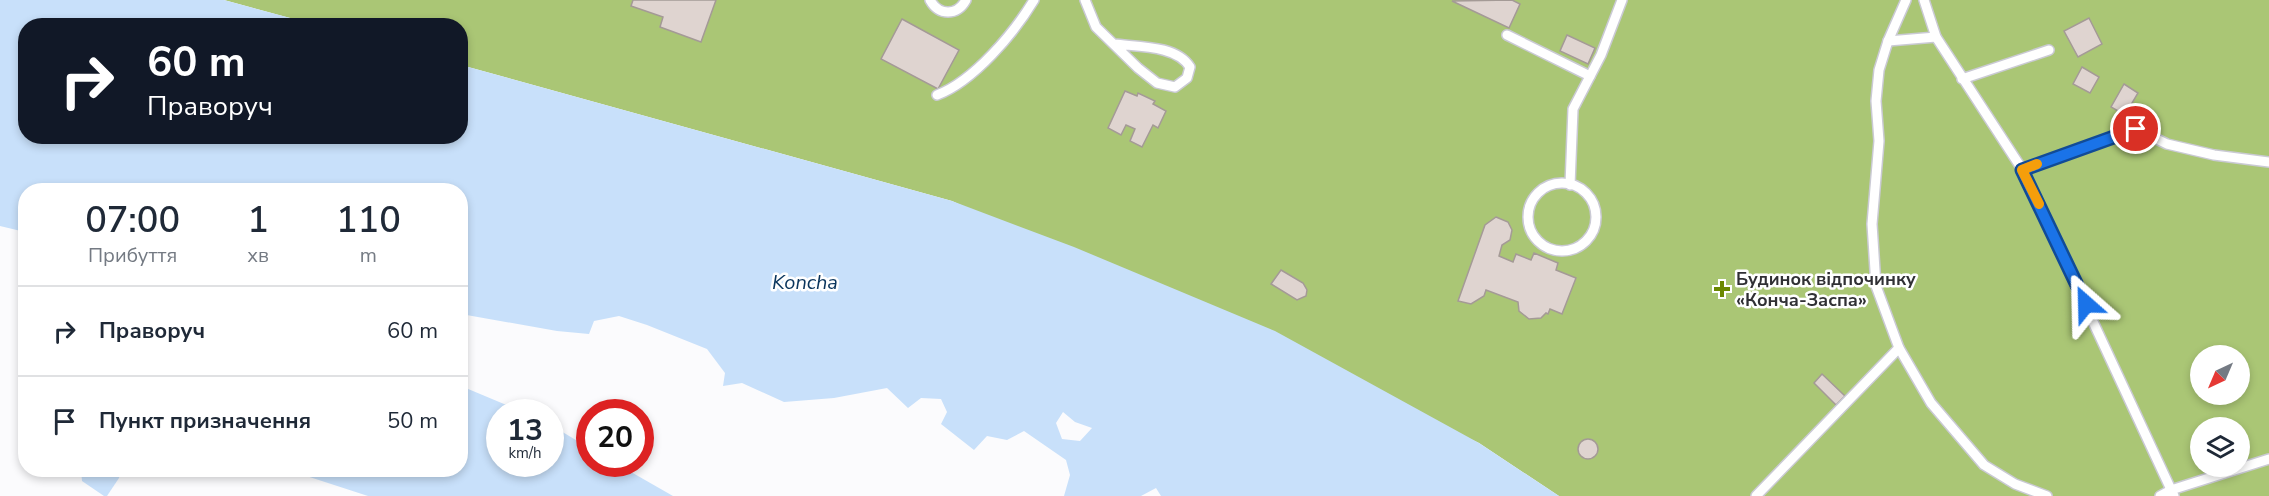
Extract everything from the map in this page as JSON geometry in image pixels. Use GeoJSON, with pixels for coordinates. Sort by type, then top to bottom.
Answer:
{"type":"FeatureCollection","features":[{"type":"Feature","properties":{"kind":"lane"},"geometry":{"type":"LineString","coordinates":[[930,0],[934,8],[946,13],[958,10],[966,0]]}},
{"type":"Feature","properties":{"kind":"lane"},"geometry":{"type":"LineString","coordinates":[[937,95],[950,90],[992,54],[1022,20],[1034,0]]}},
{"type":"Feature","properties":{"kind":"lane"},"geometry":{"type":"LineString","coordinates":[[1085,0],[1096,27],[1138,68],[1157,83],[1174,87],[1187,78],[1190,67],[1183,57],[1170,52],[1114,44]]}},
{"type":"Feature","properties":{"kind":"lane"},"geometry":{"type":"LineString","coordinates":[[1570,184],[1573,109],[1590,76],[1622,0]]}},
{"type":"Feature","properties":{"kind":"lane"},"geometry":{"type":"LineString","coordinates":[[1906,0],[1888,41],[1879,70],[1876,101],[1879,141],[1872,224],[1876,286],[1899,348],[1931,403],[1984,465],[2015,484],[2047,496]]}},
{"type":"Feature","properties":{"kind":"lane"},"geometry":{"type":"LineString","coordinates":[[1924,0],[1936,37],[2022,170],[2173,493]]}},
{"type":"Feature","properties":{"kind":"lane"},"geometry":{"type":"LineString","coordinates":[[1508,35],[1590,76]]}},
{"type":"Feature","properties":{"kind":"lane"},"geometry":{"type":"LineString","coordinates":[[1888,41],[1936,37]]}},
{"type":"Feature","properties":{"kind":"lane"},"geometry":{"type":"LineString","coordinates":[[1962,79],[2049,50]]}},
{"type":"Feature","properties":{"kind":"lane"},"geometry":{"type":"LineString","coordinates":[[2022,170],[2136,129],[2166,144],[2214,155],[2269,162]]}},
{"type":"Feature","properties":{"kind":"lane"},"geometry":{"type":"LineString","coordinates":[[1554,184],[1570,184],[1585,192],[1592,201],[1596,212],[1596,224],[1592,235],[1575,249],[1564,252],[1552,250],[1542,245],[1534,237],[1528,217],[1530,206],[1535,196],[1544,189],[1554,184]]}},
{"type":"Feature","properties":{"kind":"lane"},"geometry":{"type":"LineString","coordinates":[[1756,496],[1899,348]]}},
{"type":"Feature","properties":{"kind":"lane"},"geometry":{"type":"LineString","coordinates":[[2160,496],[2269,459]]}},
{"type":"Feature","properties":{"kind":"green space","name":"Будинок відпочинку «Конча-Заспа»"},"geometry":{"type":"Polygon","coordinates":[[[224,0],[2269,0],[2269,496],[1559,496],[1479,443],[952,201],[468,67],[468,18],[290,18],[224,0]]]}},
{"type":"Feature","properties":{"kind":"water","name":"Koncha"},"geometry":{"type":"Polygon","coordinates":[[[0,0],[224,0],[290,18],[18,18],[18,144],[468,144],[468,67],[952,201],[1074,247],[1275,331],[1479,443],[1559,496],[1161,496],[1156,488],[1141,496],[1064,496],[1070,475],[1066,460],[1024,431],[1007,440],[987,436],[974,450],[941,424],[947,412],[941,399],[921,398],[908,408],[887,388],[834,398],[784,402],[742,383],[723,386],[725,373],[707,349],[619,316],[594,321],[589,334],[557,331],[468,315],[468,183],[18,183],[18,230],[0,226],[0,0]],[[1063,412],[1056,423],[1062,439],[1080,441],[1092,428],[1075,422],[1063,412]]]}},
{"type":"Feature","properties":{"kind":"water"},"geometry":{"type":"Polygon","coordinates":[[[468,389],[492,399],[486,399],[486,477],[564,477],[564,433],[576,440],[576,477],[640,477],[673,496],[368,496],[310,477],[468,477],[468,389]]]}},
{"type":"Feature","properties":{"kind":"water"},"geometry":{"type":"Polygon","coordinates":[[[82,477],[119,477],[107,496],[82,481],[82,477]]]}},
{"type":"Feature","properties":{"kind":"building"},"geometry":{"type":"Polygon","coordinates":[[[633,0],[716,0],[701,42],[660,27],[663,17],[631,6],[633,0]]]}},
{"type":"Feature","properties":{"kind":"building"},"geometry":{"type":"Polygon","coordinates":[[[1512,0],[1520,4],[1509,28],[1452,1],[1512,0]]]}},
{"type":"Feature","properties":{"kind":"building"},"geometry":{"type":"Polygon","coordinates":[[[2089,18],[2102,44],[2078,57],[2064,31],[2089,18]]]}},
{"type":"Feature","properties":{"kind":"building"},"geometry":{"type":"Polygon","coordinates":[[[902,19],[959,50],[938,89],[881,59],[902,19]]]}},
{"type":"Feature","properties":{"kind":"building"},"geometry":{"type":"Polygon","coordinates":[[[1567,35],[1595,48],[1588,64],[1560,51],[1567,35]]]}},
{"type":"Feature","properties":{"kind":"building"},"geometry":{"type":"Polygon","coordinates":[[[2082,67],[2099,77],[2090,93],[2073,84],[2082,67]]]}},
{"type":"Feature","properties":{"kind":"building"},"geometry":{"type":"Polygon","coordinates":[[[2124,84],[2138,93],[2125,115],[2111,107],[2124,84]]]}},
{"type":"Feature","properties":{"kind":"building"},"geometry":{"type":"Polygon","coordinates":[[[1125,91],[1137,96],[1138,93],[1155,101],[1153,104],[1166,111],[1158,128],[1153,125],[1142,147],[1130,141],[1135,129],[1126,125],[1121,135],[1108,128],[1125,91]]]}},
{"type":"Feature","properties":{"kind":"building"},"geometry":{"type":"Polygon","coordinates":[[[1496,217],[1508,222],[1512,230],[1510,240],[1502,245],[1499,256],[1513,262],[1516,254],[1531,260],[1534,253],[1558,263],[1556,270],[1576,278],[1562,314],[1550,309],[1548,314],[1546,313],[1541,318],[1529,319],[1519,311],[1518,302],[1486,290],[1484,296],[1471,304],[1458,301],[1485,225],[1496,217]]]}},
{"type":"Feature","properties":{"kind":"building"},"geometry":{"type":"Polygon","coordinates":[[[1281,270],[1303,283],[1307,290],[1306,296],[1297,300],[1271,284],[1281,270]]]}},
{"type":"Feature","properties":{"kind":"building"},"geometry":{"type":"Polygon","coordinates":[[[1822,374],[1845,396],[1836,405],[1814,383],[1822,374]]]}},
{"type":"Feature","properties":{"kind":"building"},"geometry":{"type":"Polygon","coordinates":[[[1588,439],[1595,442],[1598,449],[1595,456],[1588,459],[1581,456],[1578,449],[1581,442],[1588,439]]]}},
{"type":"Feature","properties":{"kind":"slow traffic"},"geometry":{"type":"LineString","coordinates":[[2037,164],[2022,170],[2039,204]]}},
{"type":"Feature","properties":{"kind":"place","name":"Будинок відпочинку «Конча-Заспа»"},"geometry":{"type":"Point","coordinates":[1722,289]}},
{"type":"Feature","properties":{"kind":"route"},"geometry":{"type":"LineString","coordinates":[[2086,304],[2022,170],[2136,129]]}}]}
